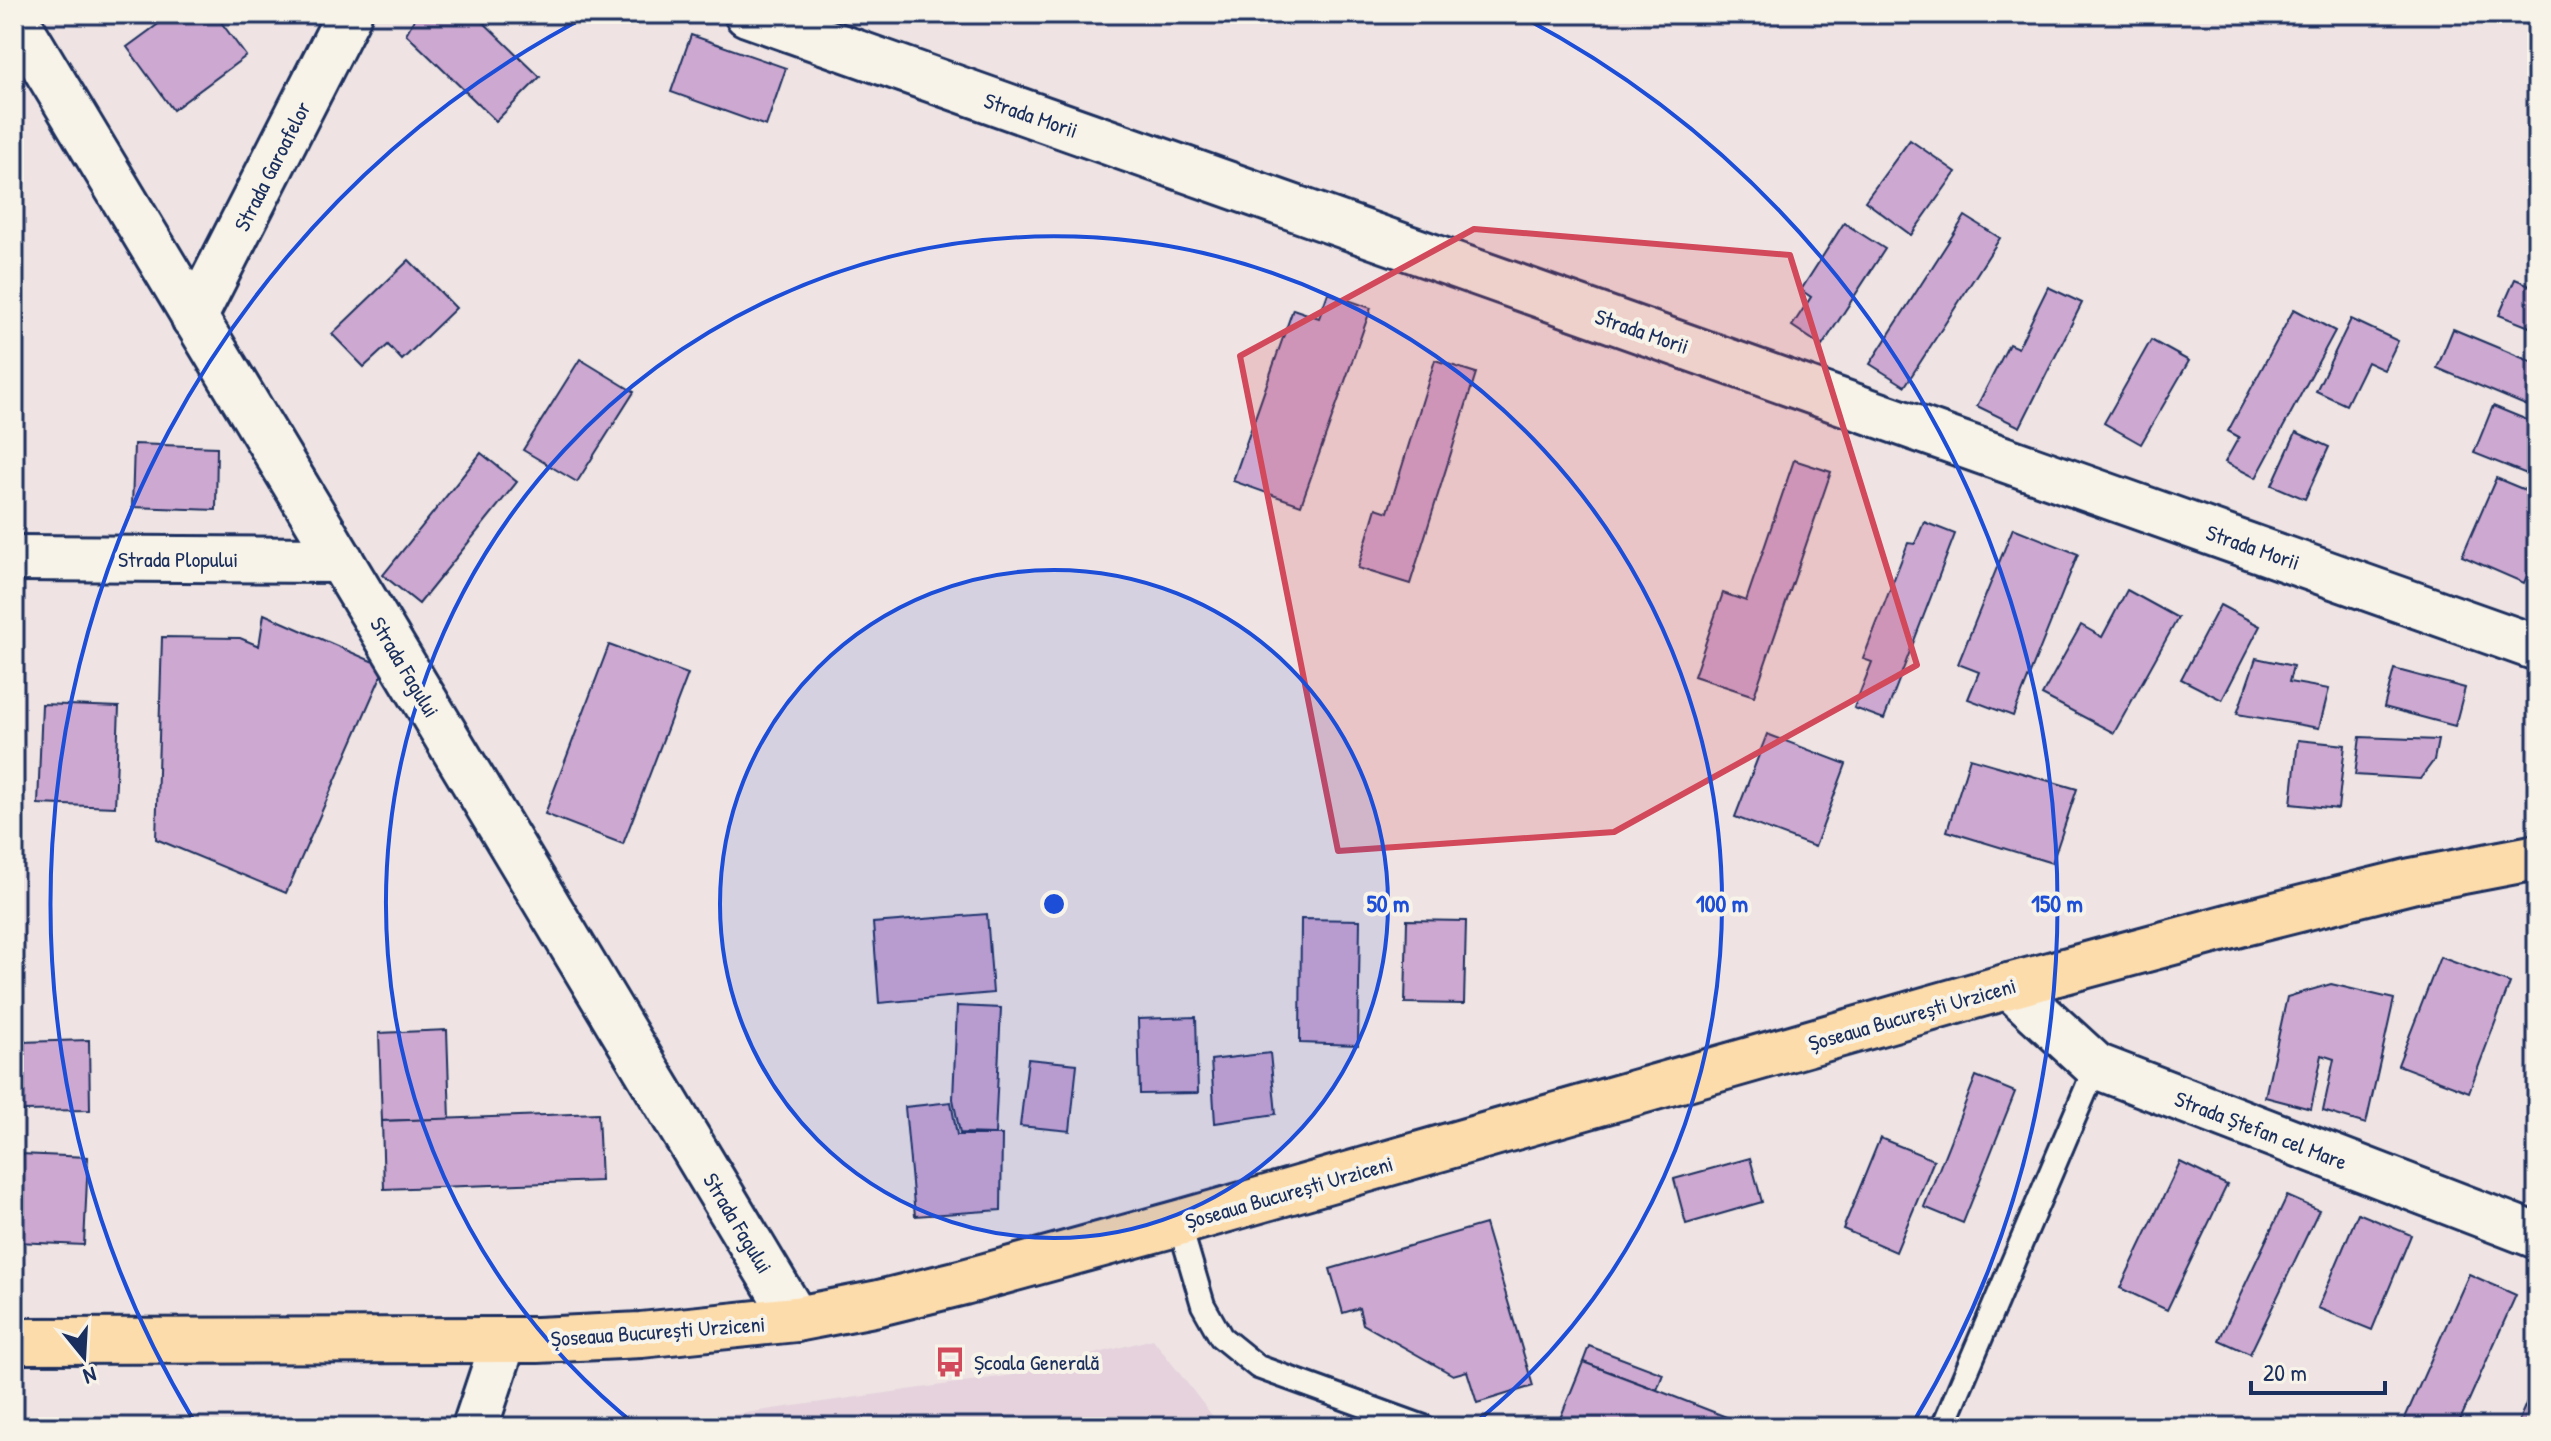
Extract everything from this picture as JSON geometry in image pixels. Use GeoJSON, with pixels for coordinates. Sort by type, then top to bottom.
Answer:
{"type":"FeatureCollection","features":[{"type":"Feature","properties":{"kind":"highway","name":"Șoseaua București Urziceni"},"geometry":{"type":"LineString","coordinates":[[14,1341],[504,1340],[641,1335],[796,1319],[879,1303],[1179,1223],[2009,986],[2411,881],[2537,857]]}},
{"type":"Feature","properties":{"kind":"street","name":"Strada Garoafelor"},"geometry":{"type":"LineString","coordinates":[[194,318],[349,14]]}},
{"type":"Feature","properties":{"kind":"street","name":"Strada Morii"},"geometry":{"type":"LineString","coordinates":[[747,14],[2537,648]]}},
{"type":"Feature","properties":{"kind":"street","name":"Strada Fagului"},"geometry":{"type":"LineString","coordinates":[[14,16],[796,1319]]}},
{"type":"Feature","properties":{"kind":"street","name":"Strada Plopului"},"geometry":{"type":"LineString","coordinates":[[14,558],[341,560]]}},
{"type":"Feature","properties":{"kind":"street","name":"Strada Ștefan cel Mare"},"geometry":{"type":"LineString","coordinates":[[2009,986],[2096,1066],[2537,1236]]}},
{"type":"Feature","properties":{"kind":"street"},"geometry":{"type":"LineString","coordinates":[[475,1427],[504,1340]]}},
{"type":"Feature","properties":{"kind":"lane"},"geometry":{"type":"LineString","coordinates":[[1943,1427],[2096,1066]]}},
{"type":"Feature","properties":{"kind":"lane"},"geometry":{"type":"LineString","coordinates":[[1179,1223],[1203,1305],[1221,1337],[1258,1367],[1424,1427]]}},
{"type":"Feature","properties":{"kind":"highlighted area"},"geometry":{"type":"Polygon","coordinates":[[[1474,229],[1790,255],[1917,665],[1614,832],[1338,851],[1240,356],[1474,229]]]}},
{"type":"Feature","properties":{"kind":"shaded area"},"geometry":{"type":"Polygon","coordinates":[[[1153,1339],[1221,1427],[646,1427],[1013,1375],[1153,1339]]]}},
{"type":"Feature","properties":{"kind":"building"},"geometry":{"type":"Polygon","coordinates":[[[172,14],[215,14],[246,56],[173,110],[127,47],[172,14]]]}},
{"type":"Feature","properties":{"kind":"building"},"geometry":{"type":"Polygon","coordinates":[[[417,14],[475,14],[540,77],[496,121],[406,34],[417,14]]]}},
{"type":"Feature","properties":{"kind":"building"},"geometry":{"type":"Polygon","coordinates":[[[691,35],[786,68],[766,126],[671,92],[691,35]]]}},
{"type":"Feature","properties":{"kind":"building"},"geometry":{"type":"Polygon","coordinates":[[[1910,140],[1956,172],[1911,235],[1865,201],[1910,140]]]}},
{"type":"Feature","properties":{"kind":"building"},"geometry":{"type":"Polygon","coordinates":[[[1965,216],[2000,238],[1905,386],[1870,364],[1965,216]]]}},
{"type":"Feature","properties":{"kind":"building"},"geometry":{"type":"Polygon","coordinates":[[[1844,223],[1885,249],[1822,346],[1792,326],[1811,297],[1801,290],[1844,223]]]}},
{"type":"Feature","properties":{"kind":"building"},"geometry":{"type":"Polygon","coordinates":[[[409,260],[456,308],[402,360],[388,345],[364,367],[332,334],[409,260]]]}},
{"type":"Feature","properties":{"kind":"building"},"geometry":{"type":"Polygon","coordinates":[[[2515,279],[2537,288],[2537,330],[2499,315],[2515,279]]]}},
{"type":"Feature","properties":{"kind":"building"},"geometry":{"type":"Polygon","coordinates":[[[2048,287],[2082,303],[2020,427],[1977,406],[2009,344],[2018,348],[2048,287]]]}},
{"type":"Feature","properties":{"kind":"building"},"geometry":{"type":"Polygon","coordinates":[[[1328,293],[1371,308],[1301,505],[1233,481],[1293,309],[1319,318],[1328,293]]]}},
{"type":"Feature","properties":{"kind":"building"},"geometry":{"type":"Polygon","coordinates":[[[2294,309],[2335,331],[2256,478],[2225,462],[2239,437],[2228,431],[2294,309]]]}},
{"type":"Feature","properties":{"kind":"building"},"geometry":{"type":"Polygon","coordinates":[[[2351,319],[2398,341],[2384,370],[2367,362],[2346,405],[2316,391],[2351,319]]]}},
{"type":"Feature","properties":{"kind":"building"},"geometry":{"type":"Polygon","coordinates":[[[2453,329],[2537,364],[2537,410],[2437,368],[2453,329]]]}},
{"type":"Feature","properties":{"kind":"building"},"geometry":{"type":"Polygon","coordinates":[[[2151,340],[2189,361],[2141,444],[2104,423],[2151,340]]]}},
{"type":"Feature","properties":{"kind":"building"},"geometry":{"type":"Polygon","coordinates":[[[580,359],[634,392],[577,482],[523,450],[580,359]]]}},
{"type":"Feature","properties":{"kind":"building"},"geometry":{"type":"Polygon","coordinates":[[[1435,360],[1476,373],[1410,584],[1358,568],[1376,508],[1388,512],[1435,360]]]}},
{"type":"Feature","properties":{"kind":"building"},"geometry":{"type":"Polygon","coordinates":[[[2493,406],[2537,424],[2537,478],[2474,453],[2493,406]]]}},
{"type":"Feature","properties":{"kind":"building"},"geometry":{"type":"Polygon","coordinates":[[[2296,432],[2329,447],[2305,499],[2272,485],[2296,432]]]}},
{"type":"Feature","properties":{"kind":"building"},"geometry":{"type":"Polygon","coordinates":[[[134,444],[217,447],[216,510],[132,507],[134,444]]]}},
{"type":"Feature","properties":{"kind":"building"},"geometry":{"type":"Polygon","coordinates":[[[481,453],[517,482],[419,604],[383,575],[481,453]]]}},
{"type":"Feature","properties":{"kind":"building"},"geometry":{"type":"Polygon","coordinates":[[[1794,460],[1831,472],[1754,696],[1694,676],[1723,593],[1746,601],[1794,460]]]}},
{"type":"Feature","properties":{"kind":"building"},"geometry":{"type":"Polygon","coordinates":[[[2496,478],[2537,495],[2537,553],[2524,583],[2462,556],[2496,478]]]}},
{"type":"Feature","properties":{"kind":"building"},"geometry":{"type":"Polygon","coordinates":[[[1924,522],[1955,534],[1884,719],[1854,708],[1872,662],[1863,659],[1908,543],[1915,544],[1924,522]]]}},
{"type":"Feature","properties":{"kind":"building"},"geometry":{"type":"Polygon","coordinates":[[[2013,528],[2078,554],[2013,716],[1968,699],[1979,672],[1958,664],[2013,528]]]}},
{"type":"Feature","properties":{"kind":"building"},"geometry":{"type":"Polygon","coordinates":[[[2127,590],[2178,618],[2114,733],[2042,695],[2081,625],[2102,637],[2127,590]]]}},
{"type":"Feature","properties":{"kind":"building"},"geometry":{"type":"Polygon","coordinates":[[[2220,605],[2260,626],[2222,700],[2181,679],[2220,605]]]}},
{"type":"Feature","properties":{"kind":"building"},"geometry":{"type":"Polygon","coordinates":[[[264,614],[385,667],[286,893],[156,839],[162,637],[240,638],[259,646],[264,614]]]}},
{"type":"Feature","properties":{"kind":"building"},"geometry":{"type":"Polygon","coordinates":[[[609,645],[688,674],[623,844],[545,814],[609,645]]]}},
{"type":"Feature","properties":{"kind":"building"},"geometry":{"type":"Polygon","coordinates":[[[2256,658],[2293,666],[2289,682],[2329,689],[2319,728],[2237,714],[2256,658]]]}},
{"type":"Feature","properties":{"kind":"building"},"geometry":{"type":"Polygon","coordinates":[[[2394,669],[2465,688],[2455,726],[2384,707],[2394,669]]]}},
{"type":"Feature","properties":{"kind":"building"},"geometry":{"type":"Polygon","coordinates":[[[42,704],[119,707],[115,807],[38,804],[42,704]]]}},
{"type":"Feature","properties":{"kind":"building"},"geometry":{"type":"Polygon","coordinates":[[[1767,734],[1846,764],[1815,847],[1735,817],[1767,734]]]}},
{"type":"Feature","properties":{"kind":"building"},"geometry":{"type":"Polygon","coordinates":[[[2360,737],[2438,740],[2434,760],[2420,779],[2355,775],[2360,737]]]}},
{"type":"Feature","properties":{"kind":"building"},"geometry":{"type":"Polygon","coordinates":[[[2298,740],[2345,745],[2338,809],[2291,804],[2298,740]]]}},
{"type":"Feature","properties":{"kind":"building"},"geometry":{"type":"Polygon","coordinates":[[[1970,758],[2077,789],[2052,863],[1947,831],[1970,758]]]}},
{"type":"Feature","properties":{"kind":"building"},"geometry":{"type":"Polygon","coordinates":[[[987,914],[993,993],[879,1003],[873,923],[987,914]]]}},
{"type":"Feature","properties":{"kind":"building"},"geometry":{"type":"Polygon","coordinates":[[[1301,919],[1360,920],[1358,1045],[1300,1043],[1301,919]]]}},
{"type":"Feature","properties":{"kind":"building"},"geometry":{"type":"Polygon","coordinates":[[[1407,920],[1466,921],[1464,1004],[1405,1003],[1407,920]]]}},
{"type":"Feature","properties":{"kind":"building"},"geometry":{"type":"Polygon","coordinates":[[[2440,957],[2510,983],[2469,1092],[2398,1065],[2440,957]]]}},
{"type":"Feature","properties":{"kind":"building"},"geometry":{"type":"Polygon","coordinates":[[[2331,984],[2394,999],[2366,1124],[2323,1111],[2334,1059],[2322,1055],[2311,1109],[2265,1097],[2287,997],[2331,984]]]}},
{"type":"Feature","properties":{"kind":"building"},"geometry":{"type":"Polygon","coordinates":[[[957,1006],[1001,1008],[995,1134],[960,1133],[953,1099],[957,1006]]]}},
{"type":"Feature","properties":{"kind":"building"},"geometry":{"type":"Polygon","coordinates":[[[1196,1017],[1198,1093],[1140,1094],[1138,1019],[1196,1017]]]}},
{"type":"Feature","properties":{"kind":"building"},"geometry":{"type":"Polygon","coordinates":[[[447,1030],[450,1119],[382,1121],[379,1033],[447,1030]]]}},
{"type":"Feature","properties":{"kind":"building"},"geometry":{"type":"Polygon","coordinates":[[[89,1040],[90,1110],[21,1111],[20,1042],[89,1040]]]}},
{"type":"Feature","properties":{"kind":"building"},"geometry":{"type":"Polygon","coordinates":[[[1270,1053],[1276,1114],[1215,1123],[1211,1060],[1270,1053]]]}},
{"type":"Feature","properties":{"kind":"building"},"geometry":{"type":"Polygon","coordinates":[[[1028,1059],[1077,1064],[1070,1131],[1020,1126],[1028,1059]]]}},
{"type":"Feature","properties":{"kind":"building"},"geometry":{"type":"Polygon","coordinates":[[[1976,1076],[2015,1092],[1963,1223],[1924,1207],[1976,1076]]]}},
{"type":"Feature","properties":{"kind":"building"},"geometry":{"type":"Polygon","coordinates":[[[951,1102],[957,1135],[1002,1135],[1001,1210],[915,1216],[905,1107],[951,1102]]]}},
{"type":"Feature","properties":{"kind":"building"},"geometry":{"type":"Polygon","coordinates":[[[598,1113],[601,1181],[384,1189],[382,1121],[598,1113]]]}},
{"type":"Feature","properties":{"kind":"building"},"geometry":{"type":"Polygon","coordinates":[[[1880,1138],[1934,1160],[1896,1252],[1843,1229],[1880,1138]]]}},
{"type":"Feature","properties":{"kind":"building"},"geometry":{"type":"Polygon","coordinates":[[[20,1154],[88,1157],[84,1245],[16,1242],[20,1154]]]}},
{"type":"Feature","properties":{"kind":"building"},"geometry":{"type":"Polygon","coordinates":[[[1750,1158],[1762,1202],[1686,1224],[1674,1179],[1750,1158]]]}},
{"type":"Feature","properties":{"kind":"building"},"geometry":{"type":"Polygon","coordinates":[[[2180,1162],[2227,1185],[2167,1310],[2120,1288],[2180,1162]]]}},
{"type":"Feature","properties":{"kind":"building"},"geometry":{"type":"Polygon","coordinates":[[[2287,1196],[2319,1210],[2250,1354],[2219,1340],[2287,1196]]]}},
{"type":"Feature","properties":{"kind":"building"},"geometry":{"type":"Polygon","coordinates":[[[2358,1213],[2411,1235],[2372,1330],[2318,1308],[2358,1213]]]}},
{"type":"Feature","properties":{"kind":"building"},"geometry":{"type":"Polygon","coordinates":[[[1485,1224],[1533,1386],[1477,1403],[1467,1371],[1453,1375],[1363,1324],[1359,1308],[1343,1313],[1330,1269],[1485,1224]]]}},
{"type":"Feature","properties":{"kind":"building"},"geometry":{"type":"Polygon","coordinates":[[[2469,1274],[2516,1295],[2457,1427],[2401,1427],[2469,1274]]]}},
{"type":"Feature","properties":{"kind":"building"},"geometry":{"type":"Polygon","coordinates":[[[1589,1346],[1663,1374],[1657,1390],[1583,1362],[1589,1346]]]}},
{"type":"Feature","properties":{"kind":"building"},"geometry":{"type":"Polygon","coordinates":[[[1583,1362],[1752,1427],[1557,1426],[1583,1362]]]}},
{"type":"Feature","properties":{"kind":"building"},"geometry":{"type":"Polygon","coordinates":[[[2537,1378],[2537,1427],[2516,1427],[2537,1378]]]}},
{"type":"Feature","properties":{"kind":"place","name":"Școala Generală"},"geometry":{"type":"Point","coordinates":[950,1362]}}]}
